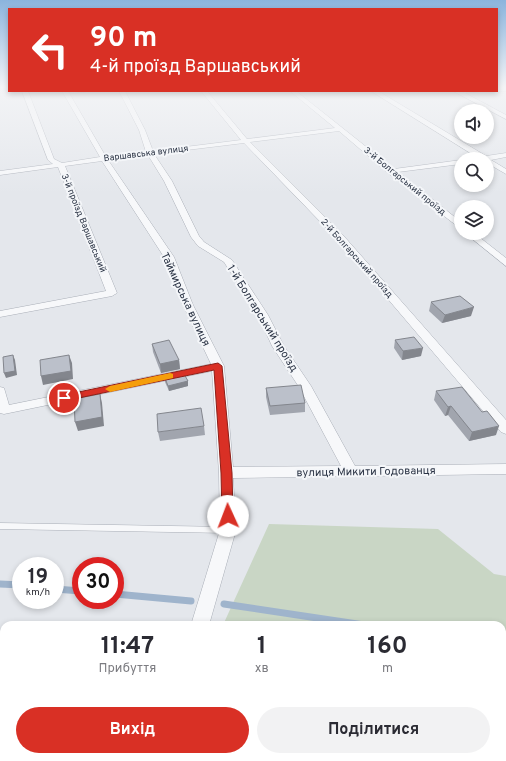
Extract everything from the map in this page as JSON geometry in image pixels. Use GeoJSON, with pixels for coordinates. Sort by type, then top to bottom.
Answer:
{"type":"FeatureCollection","features":[{"type":"Feature","properties":{"kind":"street","name":"3-й проїзд Варшавський"},"geometry":{"type":"LineString","coordinates":[[0,314],[112,293],[61,165],[51,160],[37,124]]}},
{"type":"Feature","properties":{"kind":"street","name":"Таймирська вулиця"},"geometry":{"type":"LineString","coordinates":[[83,124],[103,159],[169,257],[188,306],[218,366],[226,473],[228,530],[201,621]]}},
{"type":"Feature","properties":{"kind":"street","name":"1-й Болгарський проїзд"},"geometry":{"type":"LineString","coordinates":[[139,124],[150,153],[168,181],[195,237],[200,244],[227,260],[262,315],[278,346],[305,386],[350,470]]}},
{"type":"Feature","properties":{"kind":"street","name":"2-й Болгарський проїзд"},"geometry":{"type":"LineString","coordinates":[[231,124],[245,141],[339,236],[506,429]]}},
{"type":"Feature","properties":{"kind":"street","name":"3-й Болгарський проїзд"},"geometry":{"type":"LineString","coordinates":[[333,124],[454,220]]}},
{"type":"Feature","properties":{"kind":"street"},"geometry":{"type":"LineString","coordinates":[[427,124],[474,152]]}},
{"type":"Feature","properties":{"kind":"street","name":"Варшавська вулиця"},"geometry":{"type":"LineString","coordinates":[[0,174],[103,159],[340,129]]}},
{"type":"Feature","properties":{"kind":"street"},"geometry":{"type":"LineString","coordinates":[[494,157],[506,155]]}},
{"type":"Feature","properties":{"kind":"street"},"geometry":{"type":"LineString","coordinates":[[392,171],[454,163]]}},
{"type":"Feature","properties":{"kind":"street"},"geometry":{"type":"LineString","coordinates":[[494,165],[506,172]]}},
{"type":"Feature","properties":{"kind":"street"},"geometry":{"type":"LineString","coordinates":[[478,240],[506,263]]}},
{"type":"Feature","properties":{"kind":"street"},"geometry":{"type":"LineString","coordinates":[[0,391],[2,411],[218,366]]}},
{"type":"Feature","properties":{"kind":"street","name":"вулиця Микити Годованця"},"geometry":{"type":"LineString","coordinates":[[226,473],[350,470],[506,469]]}},
{"type":"Feature","properties":{"kind":"lane"},"geometry":{"type":"LineString","coordinates":[[0,526],[228,530]]}},
{"type":"Feature","properties":{"kind":"green space"},"geometry":{"type":"Polygon","coordinates":[[[269,524],[438,529],[494,574],[506,576],[506,621],[225,621],[269,524]]]}},
{"type":"Feature","properties":{"kind":"building"},"geometry":{"type":"Polygon","coordinates":[[[460,296],[474,307],[445,315],[431,302],[460,296]]]}},
{"type":"Feature","properties":{"kind":"building"},"geometry":{"type":"Polygon","coordinates":[[[414,337],[423,348],[403,351],[395,340],[414,337]]]}},
{"type":"Feature","properties":{"kind":"building"},"geometry":{"type":"Polygon","coordinates":[[[169,340],[179,360],[160,364],[152,344],[169,340]]]}},
{"type":"Feature","properties":{"kind":"building"},"geometry":{"type":"Polygon","coordinates":[[[13,355],[15,371],[4,373],[3,357],[13,355]]]}},
{"type":"Feature","properties":{"kind":"building"},"geometry":{"type":"Polygon","coordinates":[[[69,355],[71,371],[41,376],[40,360],[69,355]]]}},
{"type":"Feature","properties":{"kind":"building"},"geometry":{"type":"Polygon","coordinates":[[[184,374],[188,381],[168,386],[165,378],[184,374]]]}},
{"type":"Feature","properties":{"kind":"building"},"geometry":{"type":"Polygon","coordinates":[[[301,385],[305,403],[270,406],[266,388],[301,385]]]}},
{"type":"Feature","properties":{"kind":"building"},"geometry":{"type":"Polygon","coordinates":[[[462,387],[482,412],[487,411],[499,426],[472,432],[451,406],[448,407],[436,391],[462,387]]]}},
{"type":"Feature","properties":{"kind":"building"},"geometry":{"type":"Polygon","coordinates":[[[100,394],[102,417],[75,422],[74,399],[100,394]]]}},
{"type":"Feature","properties":{"kind":"building"},"geometry":{"type":"Polygon","coordinates":[[[201,408],[204,426],[158,432],[157,414],[201,408]]]}},
{"type":"Feature","properties":{"kind":"waterway"},"geometry":{"type":"LineString","coordinates":[[0,584],[12,585]]}},
{"type":"Feature","properties":{"kind":"waterway"},"geometry":{"type":"LineString","coordinates":[[64,590],[72,590]]}},
{"type":"Feature","properties":{"kind":"waterway"},"geometry":{"type":"LineString","coordinates":[[124,595],[191,601]]}},
{"type":"Feature","properties":{"kind":"waterway"},"geometry":{"type":"LineString","coordinates":[[224,604],[337,621]]}},
{"type":"Feature","properties":{"kind":"slow traffic"},"geometry":{"type":"LineString","coordinates":[[110,389],[170,376]]}},
{"type":"Feature","properties":{"kind":"route"},"geometry":{"type":"LineString","coordinates":[[64,398],[218,366],[228,516]]}}]}
